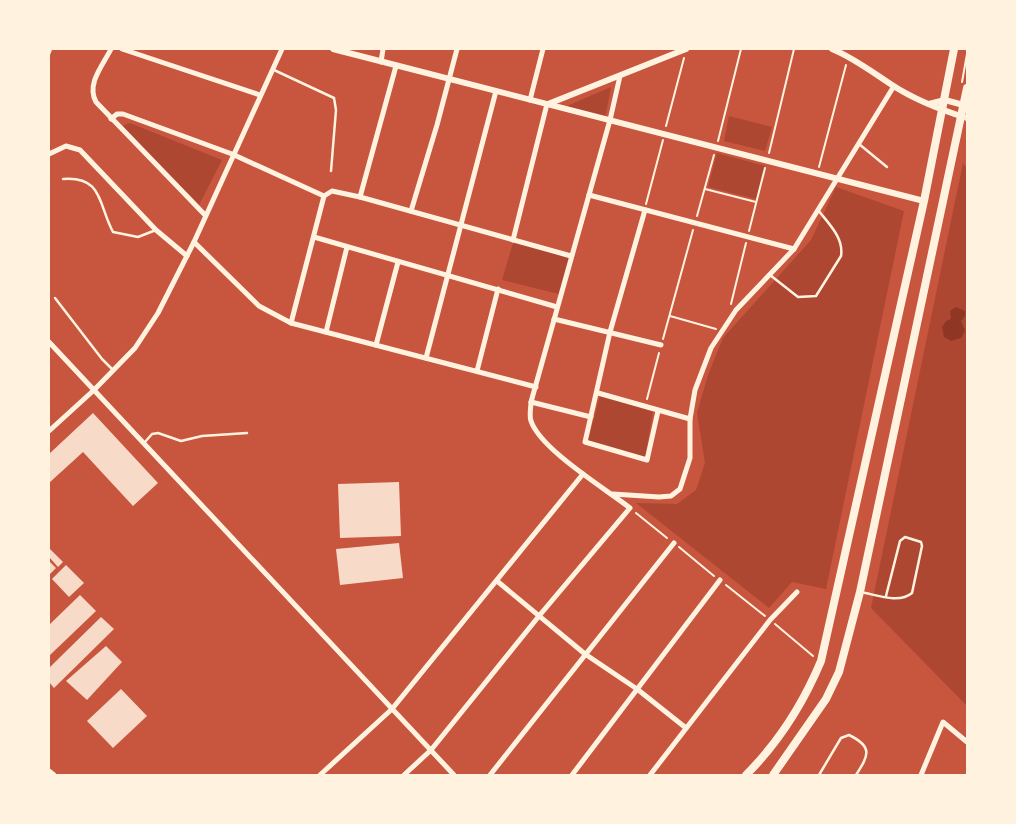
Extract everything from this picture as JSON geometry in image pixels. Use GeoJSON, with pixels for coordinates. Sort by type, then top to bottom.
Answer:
{"type":"FeatureCollection","features":[{"type":"Feature","properties":{"kind":"main road"},"geometry":{"type":"LineString","coordinates":[[746,775],[765,755],[792,720],[810,688],[821,661],[924,200],[954,49]]}},
{"type":"Feature","properties":{"kind":"main road"},"geometry":{"type":"LineString","coordinates":[[774,775],[826,699],[839,672],[860,592],[964,117],[963,105],[967,88]]}},
{"type":"Feature","properties":{"kind":"street"},"geometry":{"type":"LineString","coordinates":[[111,49],[92,85],[92,95],[111,118],[205,215]]}},
{"type":"Feature","properties":{"kind":"street"},"geometry":{"type":"LineString","coordinates":[[122,49],[260,96]]}},
{"type":"Feature","properties":{"kind":"street"},"geometry":{"type":"LineString","coordinates":[[49,430],[94,390],[112,369],[135,348],[147,331],[168,295],[194,242],[232,154],[282,49]]}},
{"type":"Feature","properties":{"kind":"street"},"geometry":{"type":"LineString","coordinates":[[333,49],[924,200]]}},
{"type":"Feature","properties":{"kind":"street"},"geometry":{"type":"LineString","coordinates":[[381,62],[383,49]]}},
{"type":"Feature","properties":{"kind":"street"},"geometry":{"type":"LineString","coordinates":[[410,211],[457,49]]}},
{"type":"Feature","properties":{"kind":"street"},"geometry":{"type":"LineString","coordinates":[[530,100],[542,49]]}},
{"type":"Feature","properties":{"kind":"street"},"geometry":{"type":"LineString","coordinates":[[547,104],[686,49]]}},
{"type":"Feature","properties":{"kind":"street"},"geometry":{"type":"LineString","coordinates":[[832,49],[848,56],[894,86],[929,104],[964,117]]}},
{"type":"Feature","properties":{"kind":"street"},"geometry":{"type":"LineString","coordinates":[[360,197],[396,66]]}},
{"type":"Feature","properties":{"kind":"street"},"geometry":{"type":"LineString","coordinates":[[404,775],[431,750],[539,616],[630,508],[583,474],[540,434],[531,421],[531,402],[610,120],[620,76]]}},
{"type":"Feature","properties":{"kind":"street"},"geometry":{"type":"LineString","coordinates":[[612,494],[648,498],[677,493],[684,481],[690,458],[690,419],[699,375],[721,330],[794,249],[894,86]]}},
{"type":"Feature","properties":{"kind":"street"},"geometry":{"type":"LineString","coordinates":[[426,358],[459,226],[496,91]]}},
{"type":"Feature","properties":{"kind":"street"},"geometry":{"type":"LineString","coordinates":[[929,104],[945,100],[963,105]]}},
{"type":"Feature","properties":{"kind":"street"},"geometry":{"type":"LineString","coordinates":[[513,240],[547,104]]}},
{"type":"Feature","properties":{"kind":"street"},"geometry":{"type":"LineString","coordinates":[[111,118],[117,114],[124,114],[232,154],[324,196]]}},
{"type":"Feature","properties":{"kind":"street"},"geometry":{"type":"LineString","coordinates":[[49,154],[66,146],[80,150],[156,230],[187,256]]}},
{"type":"Feature","properties":{"kind":"street"},"geometry":{"type":"LineString","coordinates":[[291,323],[324,196],[332,191],[360,197],[572,256]]}},
{"type":"Feature","properties":{"kind":"street"},"geometry":{"type":"LineString","coordinates":[[589,195],[794,249]]}},
{"type":"Feature","properties":{"kind":"street"},"geometry":{"type":"LineString","coordinates":[[644,210],[610,332],[598,393],[585,442],[647,460],[658,411]]}},
{"type":"Feature","properties":{"kind":"street"},"geometry":{"type":"LineString","coordinates":[[314,237],[557,306]]}},
{"type":"Feature","properties":{"kind":"street"},"geometry":{"type":"LineString","coordinates":[[194,242],[250,298],[268,312],[291,323],[536,387]]}},
{"type":"Feature","properties":{"kind":"street"},"geometry":{"type":"LineString","coordinates":[[326,332],[347,247]]}},
{"type":"Feature","properties":{"kind":"street"},"geometry":{"type":"LineString","coordinates":[[376,345],[398,262]]}},
{"type":"Feature","properties":{"kind":"street"},"geometry":{"type":"LineString","coordinates":[[477,372],[498,289]]}},
{"type":"Feature","properties":{"kind":"street"},"geometry":{"type":"LineString","coordinates":[[554,319],[662,345]]}},
{"type":"Feature","properties":{"kind":"street"},"geometry":{"type":"LineString","coordinates":[[49,342],[454,775]]}},
{"type":"Feature","properties":{"kind":"street"},"geometry":{"type":"LineString","coordinates":[[598,393],[690,419]]}},
{"type":"Feature","properties":{"kind":"street"},"geometry":{"type":"LineString","coordinates":[[531,402],[591,417]]}},
{"type":"Feature","properties":{"kind":"street"},"geometry":{"type":"LineString","coordinates":[[320,775],[392,708],[583,474]]}},
{"type":"Feature","properties":{"kind":"street"},"geometry":{"type":"LineString","coordinates":[[490,775],[674,543]]}},
{"type":"Feature","properties":{"kind":"street"},"geometry":{"type":"LineString","coordinates":[[572,775],[720,580]]}},
{"type":"Feature","properties":{"kind":"street"},"geometry":{"type":"LineString","coordinates":[[497,581],[585,654],[637,689],[686,728]]}},
{"type":"Feature","properties":{"kind":"street"},"geometry":{"type":"LineString","coordinates":[[650,775],[770,620],[796,592]]}},
{"type":"Feature","properties":{"kind":"street"},"geometry":{"type":"LineString","coordinates":[[921,775],[943,722],[967,742]]}},
{"type":"Feature","properties":{"kind":"street"},"geometry":{"type":"LineString","coordinates":[[49,771],[54,775]]}},
{"type":"Feature","properties":{"kind":"lane"},"geometry":{"type":"LineString","coordinates":[[49,54],[51,49]]}},
{"type":"Feature","properties":{"kind":"lane"},"geometry":{"type":"LineString","coordinates":[[273,69],[334,98],[336,110],[331,171]]}},
{"type":"Feature","properties":{"kind":"lane"},"geometry":{"type":"LineString","coordinates":[[859,144],[887,166]]}},
{"type":"Feature","properties":{"kind":"lane"},"geometry":{"type":"LineString","coordinates":[[63,180],[85,180],[98,191],[113,232],[138,237],[156,230]]}},
{"type":"Feature","properties":{"kind":"lane"},"geometry":{"type":"LineString","coordinates":[[770,275],[798,297],[816,296],[823,288],[842,256],[842,250],[841,244],[831,226],[818,210]]}},
{"type":"Feature","properties":{"kind":"lane"},"geometry":{"type":"LineString","coordinates":[[55,298],[102,359],[112,369]]}},
{"type":"Feature","properties":{"kind":"lane"},"geometry":{"type":"LineString","coordinates":[[144,444],[152,434],[158,433],[181,441],[202,436],[247,433]]}},
{"type":"Feature","properties":{"kind":"lane"},"geometry":{"type":"LineString","coordinates":[[860,592],[886,596],[906,598],[912,593],[922,546],[921,542],[905,537],[900,541],[886,596]]}},
{"type":"Feature","properties":{"kind":"lane"},"geometry":{"type":"LineString","coordinates":[[819,775],[841,738],[849,735],[861,741],[867,749],[867,757],[856,775]]}},
{"type":"Feature","properties":{"kind":"path"},"geometry":{"type":"LineString","coordinates":[[645,406],[705,189],[741,49]]}},
{"type":"Feature","properties":{"kind":"path"},"geometry":{"type":"LineString","coordinates":[[727,322],[794,49]]}},
{"type":"Feature","properties":{"kind":"path"},"geometry":{"type":"LineString","coordinates":[[963,105],[967,54]]}},
{"type":"Feature","properties":{"kind":"path"},"geometry":{"type":"LineString","coordinates":[[818,173],[848,56]]}},
{"type":"Feature","properties":{"kind":"path"},"geometry":{"type":"LineString","coordinates":[[644,210],[684,58]]}},
{"type":"Feature","properties":{"kind":"path"},"geometry":{"type":"LineString","coordinates":[[705,189],[756,202]]}},
{"type":"Feature","properties":{"kind":"path"},"geometry":{"type":"LineString","coordinates":[[670,316],[721,330]]}},
{"type":"Feature","properties":{"kind":"shaded area"},"geometry":{"type":"Polygon","coordinates":[[[611,87],[605,118],[567,106],[611,87]]]}},
{"type":"Feature","properties":{"kind":"shaded area"},"geometry":{"type":"Polygon","coordinates":[[[729,116],[772,127],[765,151],[724,141],[729,116]]]}},
{"type":"Feature","properties":{"kind":"shaded area"},"geometry":{"type":"Polygon","coordinates":[[[130,123],[222,160],[199,205],[122,126],[130,123]]]}},
{"type":"Feature","properties":{"kind":"shaded area"},"geometry":{"type":"Polygon","coordinates":[[[717,153],[765,166],[756,199],[708,187],[717,153]]]}},
{"type":"Feature","properties":{"kind":"shaded area"},"geometry":{"type":"Polygon","coordinates":[[[963,163],[967,169],[967,706],[871,608],[963,163]]]}},
{"type":"Feature","properties":{"kind":"shaded area"},"geometry":{"type":"Polygon","coordinates":[[[836,187],[904,211],[826,589],[792,582],[769,608],[636,503],[677,504],[696,490],[705,463],[697,413],[708,375],[723,338],[811,240],[836,187]]]}},
{"type":"Feature","properties":{"kind":"shaded area"},"geometry":{"type":"Polygon","coordinates":[[[513,243],[570,257],[559,294],[502,280],[513,243]]]}},
{"type":"Feature","properties":{"kind":"shaded area"},"geometry":{"type":"Polygon","coordinates":[[[956,307],[965,311],[965,316],[961,321],[965,331],[961,338],[951,341],[944,337],[942,327],[946,321],[951,319],[950,311],[956,307]]]}},
{"type":"Feature","properties":{"kind":"shaded area"},"geometry":{"type":"Polygon","coordinates":[[[600,395],[653,412],[645,458],[588,441],[600,395]]]}},
{"type":"Feature","properties":{"kind":"building"},"geometry":{"type":"Polygon","coordinates":[[[93,413],[158,483],[133,506],[83,452],[49,483],[49,454],[93,413]]]}},
{"type":"Feature","properties":{"kind":"building"},"geometry":{"type":"Polygon","coordinates":[[[399,482],[401,536],[340,538],[338,484],[399,482]]]}},
{"type":"Feature","properties":{"kind":"building"},"geometry":{"type":"Polygon","coordinates":[[[399,543],[403,578],[340,585],[336,549],[399,543]]]}},
{"type":"Feature","properties":{"kind":"building"},"geometry":{"type":"Polygon","coordinates":[[[49,548],[63,562],[58,567],[49,557],[49,548]]]}},
{"type":"Feature","properties":{"kind":"building"},"geometry":{"type":"Polygon","coordinates":[[[49,561],[56,568],[49,575],[49,561]]]}},
{"type":"Feature","properties":{"kind":"building"},"geometry":{"type":"Polygon","coordinates":[[[66,565],[84,583],[69,597],[52,579],[66,565]]]}},
{"type":"Feature","properties":{"kind":"building"},"geometry":{"type":"Polygon","coordinates":[[[80,595],[96,611],[49,656],[49,625],[80,595]]]}},
{"type":"Feature","properties":{"kind":"building"},"geometry":{"type":"Polygon","coordinates":[[[101,617],[114,629],[54,688],[49,682],[49,668],[101,617]]]}},
{"type":"Feature","properties":{"kind":"building"},"geometry":{"type":"Polygon","coordinates":[[[106,646],[122,662],[87,700],[66,681],[106,646]]]}},
{"type":"Feature","properties":{"kind":"building"},"geometry":{"type":"Polygon","coordinates":[[[121,689],[147,716],[113,748],[87,721],[121,689]]]}}]}
